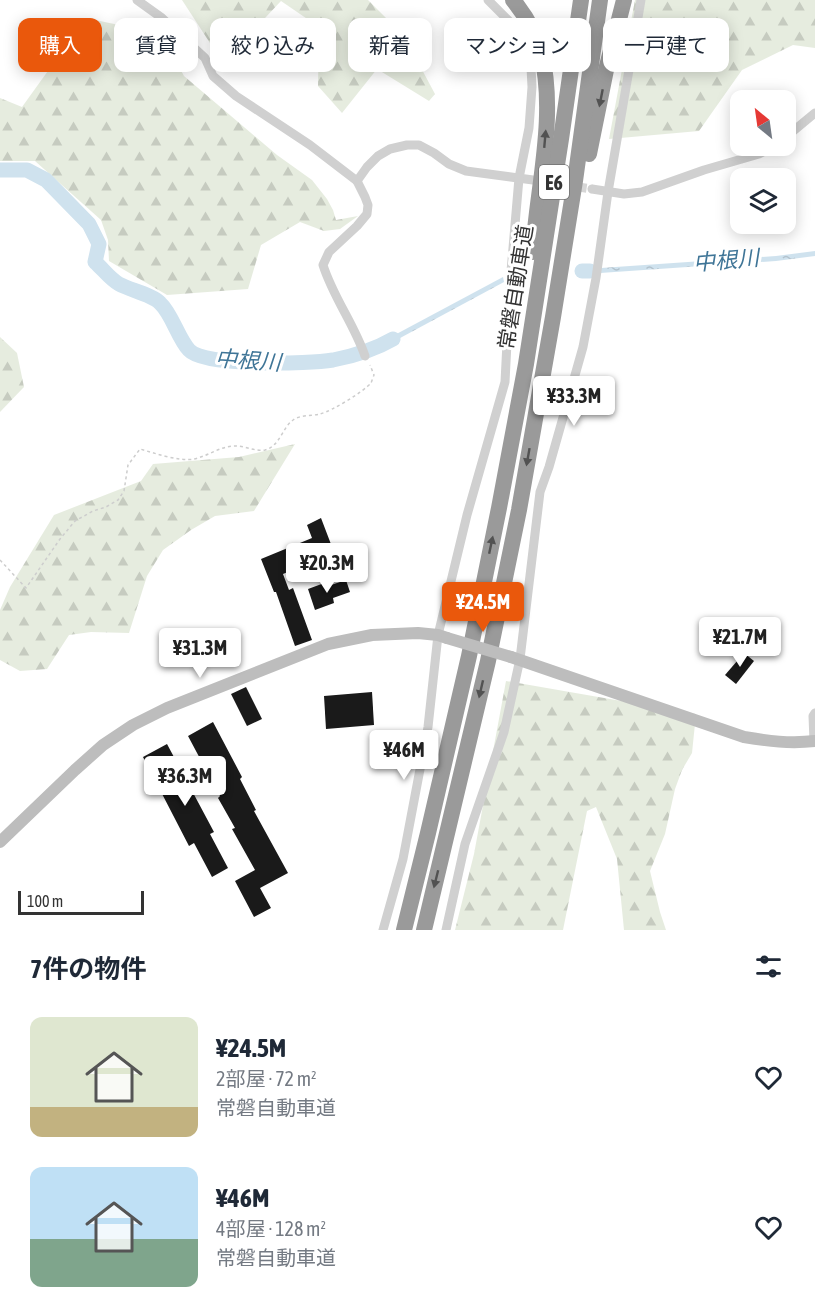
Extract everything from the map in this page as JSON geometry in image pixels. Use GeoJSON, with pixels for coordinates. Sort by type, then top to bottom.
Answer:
{"type":"FeatureCollection","features":[{"type":"Feature","properties":{"kind":"highway"},"geometry":{"type":"LineString","coordinates":[[513,0],[525,17],[538,44],[544,68],[546,92],[546,137],[534,237],[526,364]]}},
{"type":"Feature","properties":{"kind":"highway","name":"常磐自動車道"},"geometry":{"type":"LineString","coordinates":[[404,930],[469,656],[499,508],[526,364],[581,0]]}},
{"type":"Feature","properties":{"kind":"highway","name":"常磐自動車道"},"geometry":{"type":"LineString","coordinates":[[424,930],[488,661],[519,510],[575,181],[600,0]]}},
{"type":"Feature","properties":{"kind":"highway"},"geometry":{"type":"LineString","coordinates":[[553,317],[584,183],[606,70],[624,0]]}},
{"type":"Feature","properties":{"kind":"street"},"geometry":{"type":"LineString","coordinates":[[137,0],[162,18],[205,58],[213,76],[236,96],[310,145],[357,181],[368,205],[367,214],[329,252],[323,265],[329,282],[364,352]]}},
{"type":"Feature","properties":{"kind":"street"},"geometry":{"type":"LineString","coordinates":[[382,930],[403,859],[442,637],[467,515],[505,382],[519,178],[529,129],[532,87],[531,67],[526,52],[509,21],[488,0]]}},
{"type":"Feature","properties":{"kind":"street"},"geometry":{"type":"LineString","coordinates":[[446,930],[465,844],[504,732],[540,492],[583,346],[599,262],[608,192],[641,0]]}},
{"type":"Feature","properties":{"kind":"street"},"geometry":{"type":"LineString","coordinates":[[796,128],[815,113]]}},
{"type":"Feature","properties":{"kind":"street"},"geometry":{"type":"LineString","coordinates":[[357,181],[378,156],[390,149],[407,145],[419,145],[449,164],[466,171],[533,180]]}},
{"type":"Feature","properties":{"kind":"street"},"geometry":{"type":"LineString","coordinates":[[592,189],[624,194],[642,192],[752,156]]}},
{"type":"Feature","properties":{"kind":"street"},"geometry":{"type":"LineString","coordinates":[[0,842],[103,745],[133,725],[167,708],[328,644],[372,635],[418,633],[442,637],[516,658],[744,737],[775,742],[815,741],[813,716],[815,713]]}},
{"type":"Feature","properties":{"kind":"path"},"geometry":{"type":"LineString","coordinates":[[0,560],[26,588],[75,521],[118,501],[124,491],[128,465],[140,449],[183,459],[194,459],[222,447],[236,445],[261,450],[269,449],[293,420],[324,413],[372,382],[374,375],[364,352]]}},
{"type":"Feature","properties":{"kind":"green space"},"geometry":{"type":"Polygon","coordinates":[[[182,0],[368,0],[386,18],[348,18],[348,72],[375,72],[342,113],[318,86],[318,72],[336,72],[336,18],[306,18],[281,1],[265,18],[210,18],[210,43],[198,25],[198,18],[194,18],[182,0]]]}},
{"type":"Feature","properties":{"kind":"green space"},"geometry":{"type":"Polygon","coordinates":[[[635,0],[815,0],[815,48],[793,45],[742,70],[699,131],[609,139],[622,72],[729,72],[729,18],[632,18],[635,0]]]}},
{"type":"Feature","properties":{"kind":"green space"},"geometry":{"type":"Polygon","coordinates":[[[102,21],[114,24],[114,72],[182,72],[277,155],[312,180],[327,199],[336,220],[358,216],[340,229],[324,231],[300,222],[261,245],[248,289],[167,295],[109,261],[108,240],[101,220],[35,161],[0,161],[0,98],[22,107],[47,72],[102,72],[102,21]]]}},
{"type":"Feature","properties":{"kind":"green space"},"geometry":{"type":"Polygon","coordinates":[[[382,72],[423,72],[435,94],[429,101],[382,72]]]}},
{"type":"Feature","properties":{"kind":"green space"},"geometry":{"type":"Polygon","coordinates":[[[0,337],[17,353],[24,387],[0,412],[0,337]]]}},
{"type":"Feature","properties":{"kind":"green space"},"geometry":{"type":"Polygon","coordinates":[[[295,444],[254,511],[215,516],[163,550],[147,576],[129,633],[91,632],[69,635],[47,669],[20,671],[0,660],[0,610],[10,587],[54,515],[141,481],[153,464],[239,457],[295,444]]]}},
{"type":"Feature","properties":{"kind":"green space"},"geometry":{"type":"Polygon","coordinates":[[[506,681],[696,714],[692,753],[675,789],[665,834],[650,871],[666,930],[624,930],[617,859],[596,807],[587,811],[563,930],[455,930],[474,854],[506,681]]]}},
{"type":"Feature","properties":{"kind":"water"},"geometry":{"type":"Polygon","coordinates":[[[815,251],[815,256],[776,261],[600,273],[601,268],[776,256],[815,251]]]}},
{"type":"Feature","properties":{"kind":"water"},"geometry":{"type":"Polygon","coordinates":[[[503,277],[504,282],[376,351],[374,346],[503,277]]]}},
{"type":"Feature","properties":{"kind":"building"},"geometry":{"type":"Polygon","coordinates":[[[321,518],[337,560],[323,565],[320,559],[283,574],[289,590],[293,588],[312,640],[295,646],[276,592],[274,592],[261,559],[312,538],[307,525],[321,518]]]}},
{"type":"Feature","properties":{"kind":"building"},"geometry":{"type":"Polygon","coordinates":[[[346,580],[350,592],[333,598],[334,603],[315,610],[308,589],[327,582],[328,586],[346,580]]]}},
{"type":"Feature","properties":{"kind":"building"},"geometry":{"type":"Polygon","coordinates":[[[744,653],[754,661],[736,684],[725,675],[744,653]]]}},
{"type":"Feature","properties":{"kind":"building"},"geometry":{"type":"Polygon","coordinates":[[[246,687],[262,719],[247,726],[231,694],[246,687]]]}},
{"type":"Feature","properties":{"kind":"building"},"geometry":{"type":"Polygon","coordinates":[[[372,692],[374,725],[326,729],[324,696],[372,692]]]}},
{"type":"Feature","properties":{"kind":"building"},"geometry":{"type":"Polygon","coordinates":[[[213,722],[242,777],[240,779],[256,810],[254,811],[288,873],[260,888],[271,908],[254,917],[235,881],[255,870],[232,829],[235,828],[218,798],[220,796],[188,736],[213,722]]]}},
{"type":"Feature","properties":{"kind":"building"},"geometry":{"type":"Polygon","coordinates":[[[167,744],[214,832],[210,834],[228,868],[212,877],[194,843],[189,846],[143,757],[167,744]]]}},
{"type":"Feature","properties":{"kind":"waterway","name":"中根川"},"geometry":{"type":"LineString","coordinates":[[0,170],[27,170],[46,180],[89,224],[99,244],[95,262],[119,284],[160,303],[185,345],[199,355],[235,362],[321,361],[356,354],[393,339]]}},
{"type":"Feature","properties":{"kind":"waterway","name":"中根川"},"geometry":{"type":"LineString","coordinates":[[582,271],[590,271]]}},
{"type":"Feature","properties":{"kind":"waterway","name":"中根川"},"geometry":{"type":"LineString","coordinates":[[516,277],[520,276]]}},
{"type":"Feature","properties":{"kind":"tunnel"},"geometry":{"type":"LineString","coordinates":[[551,183],[592,189]]}}]}
